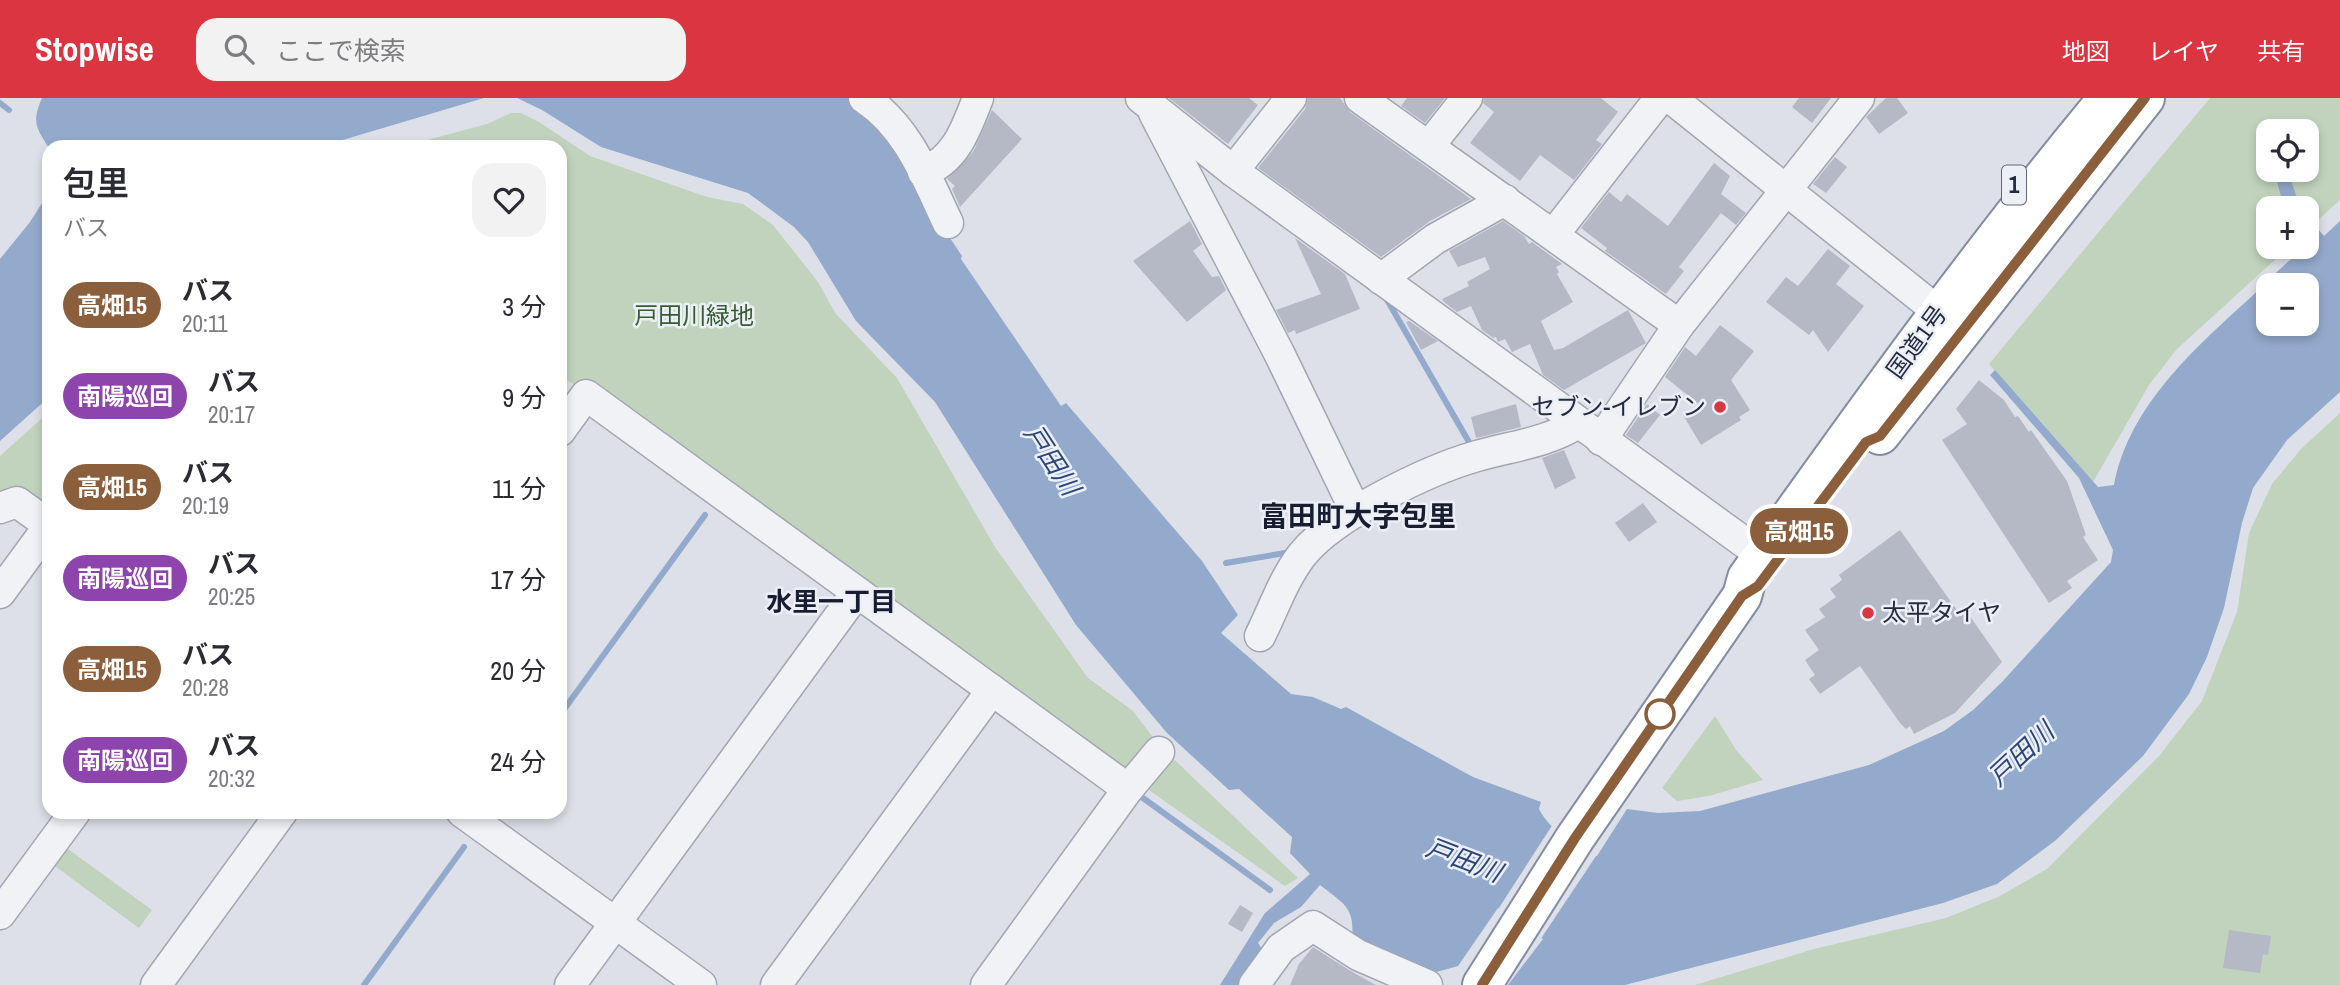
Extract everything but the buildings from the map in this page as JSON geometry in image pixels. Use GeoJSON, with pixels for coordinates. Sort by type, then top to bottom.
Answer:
{"type":"FeatureCollection","features":[{"type":"Feature","properties":{"kind":"highway","name":"1"},"geometry":{"type":"LineString","coordinates":[[1951,307],[1996,208],[2085,98]]}},
{"type":"Feature","properties":{"kind":"highway","name":"国道1号"},"geometry":{"type":"LineString","coordinates":[[1482,985],[1575,838],[1742,596],[1747,578],[2045,186],[2108,98]]}},
{"type":"Feature","properties":{"kind":"highway","name":"国道1号"},"geometry":{"type":"LineString","coordinates":[[2045,186],[2127,98]]}},
{"type":"Feature","properties":{"kind":"highway","name":"1"},"geometry":{"type":"LineString","coordinates":[[1866,442],[1880,436],[2145,98]]}},
{"type":"Feature","properties":{"kind":"highway","name":"国道1号"},"geometry":{"type":"LineString","coordinates":[[1742,596],[1758,586],[1866,442],[1951,307]]}},
{"type":"Feature","properties":{"kind":"street"},"geometry":{"type":"LineString","coordinates":[[864,98],[894,121],[948,223]]}},
{"type":"Feature","properties":{"kind":"street"},"geometry":{"type":"LineString","coordinates":[[923,172],[940,166],[958,145],[978,98]]}},
{"type":"Feature","properties":{"kind":"street"},"geometry":{"type":"LineString","coordinates":[[1233,171],[1291,98]]}},
{"type":"Feature","properties":{"kind":"street"},"geometry":{"type":"LineString","coordinates":[[1360,98],[1554,234],[1679,326]]}},
{"type":"Feature","properties":{"kind":"street"},"geometry":{"type":"LineString","coordinates":[[1429,146],[1466,98]]}},
{"type":"Feature","properties":{"kind":"street"},"geometry":{"type":"LineString","coordinates":[[1554,234],[1660,98]]}},
{"type":"Feature","properties":{"kind":"street"},"geometry":{"type":"LineString","coordinates":[[1671,98],[1785,190],[1951,307]]}},
{"type":"Feature","properties":{"kind":"street"},"geometry":{"type":"LineString","coordinates":[[1260,636],[1302,555],[1356,512],[1425,475],[1475,457],[1558,436],[1590,431],[1679,326],[1859,98]]}},
{"type":"Feature","properties":{"kind":"street"},"geometry":{"type":"LineString","coordinates":[[1145,101],[1233,171],[1752,548]]}},
{"type":"Feature","properties":{"kind":"street"},"geometry":{"type":"LineString","coordinates":[[1145,101],[1279,353],[1356,512]]}},
{"type":"Feature","properties":{"kind":"street"},"geometry":{"type":"LineString","coordinates":[[1381,279],[1435,239],[1505,200]]}},
{"type":"Feature","properties":{"kind":"street"},"geometry":{"type":"LineString","coordinates":[[567,421],[586,395],[1128,789]]}},
{"type":"Feature","properties":{"kind":"street"},"geometry":{"type":"LineString","coordinates":[[0,508],[16,502],[42,520]]}},
{"type":"Feature","properties":{"kind":"street"},"geometry":{"type":"LineString","coordinates":[[0,593],[42,535]]}},
{"type":"Feature","properties":{"kind":"street"},"geometry":{"type":"LineString","coordinates":[[570,985],[856,592]]}},
{"type":"Feature","properties":{"kind":"street"},"geometry":{"type":"LineString","coordinates":[[776,985],[992,690]]}},
{"type":"Feature","properties":{"kind":"street"},"geometry":{"type":"LineString","coordinates":[[986,985],[1128,789],[1159,752]]}},
{"type":"Feature","properties":{"kind":"street"},"geometry":{"type":"LineString","coordinates":[[0,914],[70,819]]}},
{"type":"Feature","properties":{"kind":"street"},"geometry":{"type":"LineString","coordinates":[[156,985],[277,819]]}},
{"type":"Feature","properties":{"kind":"street"},"geometry":{"type":"LineString","coordinates":[[472,819],[701,985]]}},
{"type":"Feature","properties":{"kind":"street"},"geometry":{"type":"LineString","coordinates":[[1254,985],[1281,948],[1313,926],[1358,955],[1427,985]]}},
{"type":"Feature","properties":{"kind":"green space"},"geometry":{"type":"Polygon","coordinates":[[[2210,98],[2340,98],[2340,200],[2319,219],[2319,196],[2256,196],[2256,259],[2276,259],[2260,273],[2256,273],[2256,277],[2177,349],[2149,385],[2093,482],[1989,364],[2210,98]]]}},
{"type":"Feature","properties":{"kind":"green space","name":"戸田川緑地"},"geometry":{"type":"Polygon","coordinates":[[[511,113],[521,113],[566,140],[427,140],[487,124],[511,113]]]}},
{"type":"Feature","properties":{"kind":"green space","name":"戸田川緑地"},"geometry":{"type":"Polygon","coordinates":[[[567,141],[590,156],[707,197],[743,204],[773,225],[818,282],[836,314],[897,378],[995,547],[1088,678],[1133,711],[1158,744],[1298,878],[1285,886],[567,380],[567,141]]]}},
{"type":"Feature","properties":{"kind":"green space"},"geometry":{"type":"Polygon","coordinates":[[[2340,413],[2340,985],[1695,985],[1814,949],[1946,918],[1998,897],[2047,869],[2159,756],[2202,701],[2237,612],[2249,533],[2272,484],[2301,449],[2340,413]]]}},
{"type":"Feature","properties":{"kind":"green space"},"geometry":{"type":"Polygon","coordinates":[[[42,418],[42,507],[0,499],[0,456],[42,418]]]}},
{"type":"Feature","properties":{"kind":"green space"},"geometry":{"type":"Polygon","coordinates":[[[1715,716],[1736,750],[1763,780],[1709,796],[1677,801],[1662,788],[1715,716]]]}},
{"type":"Feature","properties":{"kind":"green space"},"geometry":{"type":"Polygon","coordinates":[[[61,844],[152,910],[139,928],[48,861],[61,844]]]}},
{"type":"Feature","properties":{"kind":"water"},"geometry":{"type":"Polygon","coordinates":[[[42,98],[484,98],[343,140],[44,140],[36,124],[42,98]]]}},
{"type":"Feature","properties":{"kind":"water","name":"戸田川"},"geometry":{"type":"Polygon","coordinates":[[[517,98],[847,98],[886,127],[928,205],[962,256],[961,259],[1061,406],[1066,403],[1202,561],[1238,615],[1221,633],[1291,694],[1313,697],[1341,709],[1346,707],[1473,777],[1541,802],[1539,809],[1556,830],[1572,844],[1597,856],[1627,809],[1658,813],[1700,811],[1869,765],[1944,731],[1973,710],[2002,682],[2111,562],[2113,550],[2079,478],[1990,375],[1995,370],[2098,487],[2114,485],[2122,456],[2149,405],[2187,359],[2256,291],[2256,336],[2319,336],[2319,273],[2276,273],[2291,259],[2319,259],[2319,230],[2324,236],[2340,221],[2340,392],[2287,440],[2253,488],[2242,523],[2224,608],[2207,657],[2189,694],[2143,756],[2056,840],[1997,884],[1943,903],[1625,985],[1508,985],[1543,939],[1498,908],[1458,966],[1433,973],[1352,939],[1350,913],[1336,897],[1320,885],[1301,907],[1274,923],[1258,943],[1264,952],[1240,985],[1220,985],[1265,913],[1310,874],[1290,853],[1292,837],[1239,789],[1229,790],[1167,733],[1076,625],[935,402],[856,321],[808,242],[794,227],[748,193],[601,147],[542,110],[517,98]]]}},
{"type":"Feature","properties":{"kind":"water"},"geometry":{"type":"Polygon","coordinates":[[[2277,182],[2291,182],[2297,196],[2281,196],[2277,182]]]}},
{"type":"Feature","properties":{"kind":"water"},"geometry":{"type":"Polygon","coordinates":[[[42,203],[42,403],[0,441],[0,259],[42,203]]]}},
{"type":"Feature","properties":{"kind":"pier"},"geometry":{"type":"Polygon","coordinates":[[[1553,824],[1589,851],[1598,853],[1540,940],[1497,911],[1553,824]]]}},
{"type":"Feature","properties":{"kind":"waterway"},"geometry":{"type":"LineString","coordinates":[[0,103],[9,110]]}},
{"type":"Feature","properties":{"kind":"waterway"},"geometry":{"type":"LineString","coordinates":[[1386,298],[1473,449]]}},
{"type":"Feature","properties":{"kind":"waterway"},"geometry":{"type":"LineString","coordinates":[[567,705],[705,515]]}},
{"type":"Feature","properties":{"kind":"waterway"},"geometry":{"type":"LineString","coordinates":[[1226,563],[1291,552]]}},
{"type":"Feature","properties":{"kind":"waterway"},"geometry":{"type":"LineString","coordinates":[[1143,798],[1270,890]]}},
{"type":"Feature","properties":{"kind":"waterway"},"geometry":{"type":"LineString","coordinates":[[364,985],[464,847]]}},
{"type":"Feature","properties":{"kind":"bus line","name":"高畑15"},"geometry":{"type":"LineString","coordinates":[[1482,985],[1575,838],[1742,596],[1758,586],[1866,442],[1880,436],[2145,98]]}},
{"type":"Feature","properties":{"kind":"place","name":"セブン-イレブン"},"geometry":{"type":"Point","coordinates":[1720,407]}},
{"type":"Feature","properties":{"kind":"place","name":"太平タイヤ"},"geometry":{"type":"Point","coordinates":[1868,613]}},
{"type":"Feature","properties":{"kind":"district","name":"富田町大字包里"},"geometry":{"type":"Point","coordinates":[1358,516]}},
{"type":"Feature","properties":{"kind":"district","name":"水里一丁目"},"geometry":{"type":"Point","coordinates":[831,602]}}]}
